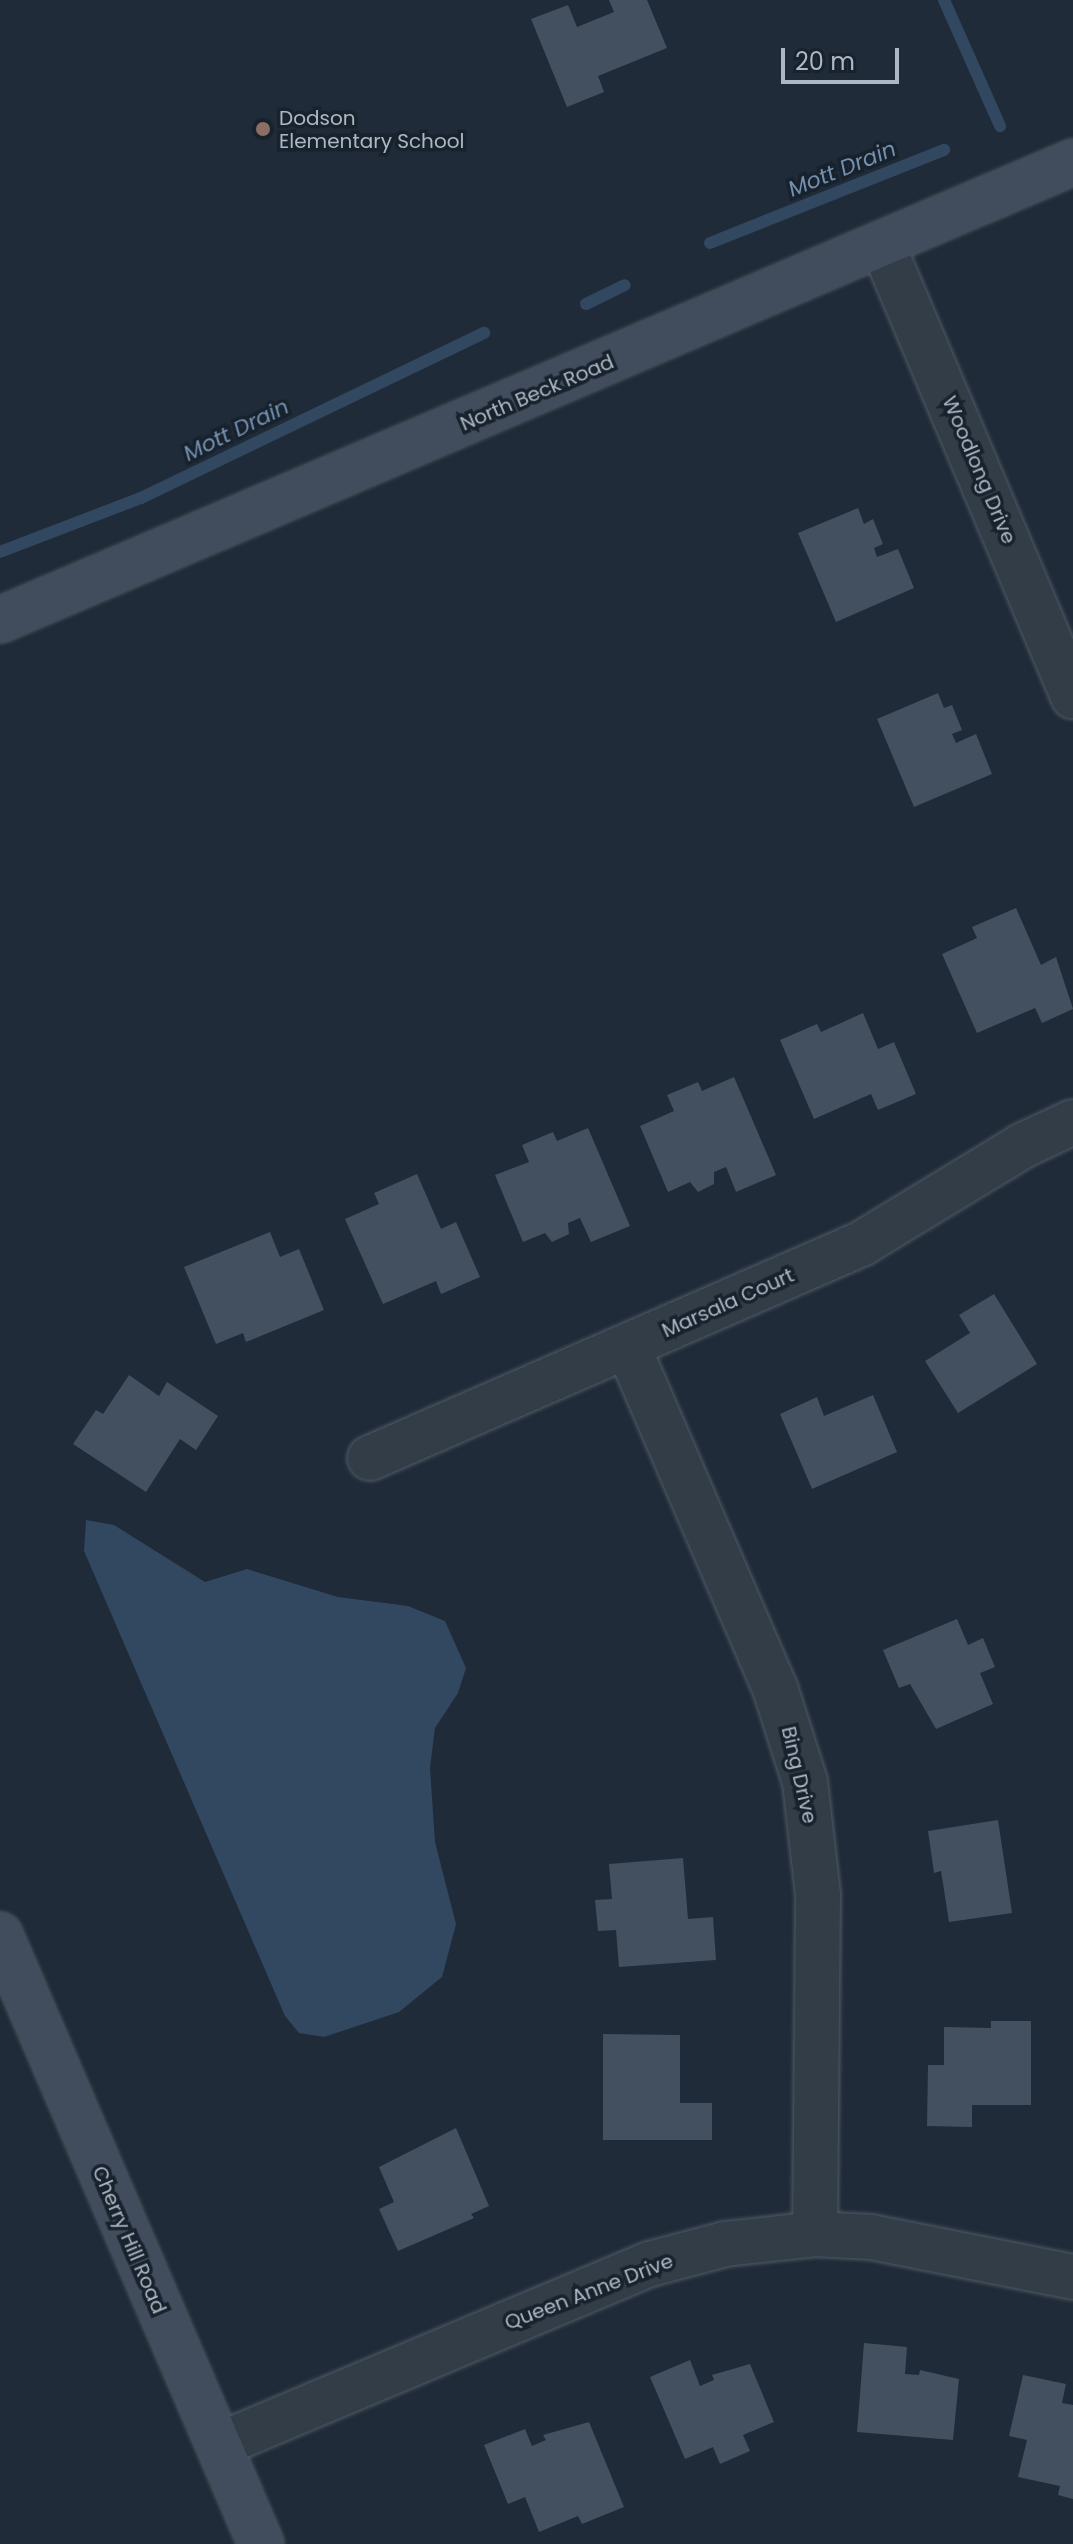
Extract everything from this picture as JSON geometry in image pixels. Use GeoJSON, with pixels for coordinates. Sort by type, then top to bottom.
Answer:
{"type":"FeatureCollection","features":[{"type":"Feature","properties":{"kind":"main road","name":"North Beck Road"},"geometry":{"type":"LineString","coordinates":[[0,620],[1073,162]]}},
{"type":"Feature","properties":{"kind":"main road","name":"Cherry Hill Road"},"geometry":{"type":"LineString","coordinates":[[0,1935],[261,2544]]}},
{"type":"Feature","properties":{"kind":"street","name":"Woodlong Drive"},"geometry":{"type":"LineString","coordinates":[[882,244],[1073,696]]}},
{"type":"Feature","properties":{"kind":"street","name":"Marsala Court"},"geometry":{"type":"LineString","coordinates":[[370,1458],[861,1244],[1022,1146],[1073,1122]]}},
{"type":"Feature","properties":{"kind":"street","name":"Bing Drive"},"geometry":{"type":"LineString","coordinates":[[628,1347],[775,1688],[805,1782],[818,1895],[815,2234]]}},
{"type":"Feature","properties":{"kind":"street","name":"Queen Anne Drive"},"geometry":{"type":"LineString","coordinates":[[219,2445],[650,2264],[725,2244],[815,2234],[886,2239],[1073,2277]]}},
{"type":"Feature","properties":{"kind":"water"},"geometry":{"type":"Polygon","coordinates":[[[86,1520],[114,1525],[205,1582],[247,1569],[338,1597],[408,1606],[445,1621],[466,1668],[458,1693],[435,1728],[430,1768],[435,1842],[456,1924],[442,1977],[399,2012],[324,2037],[299,2033],[285,2016],[84,1551],[86,1520]]]}},
{"type":"Feature","properties":{"kind":"building"},"geometry":{"type":"Polygon","coordinates":[[[609,0],[647,0],[667,48],[598,76],[604,92],[567,107],[531,19],[568,5],[577,27],[614,12],[609,0]]]}},
{"type":"Feature","properties":{"kind":"building"},"geometry":{"type":"Polygon","coordinates":[[[858,508],[864,524],[873,519],[883,544],[874,548],[877,557],[898,549],[914,588],[836,622],[798,533],[858,508]]]}},
{"type":"Feature","properties":{"kind":"building"},"geometry":{"type":"Polygon","coordinates":[[[938,693],[944,708],[952,705],[962,730],[952,734],[956,743],[976,734],[992,774],[914,807],[877,719],[938,693]]]}},
{"type":"Feature","properties":{"kind":"building"},"geometry":{"type":"Polygon","coordinates":[[[1016,908],[1041,965],[1056,957],[1073,1009],[1042,1023],[1035,1008],[977,1033],[942,954],[977,938],[972,927],[1016,908]]]}},
{"type":"Feature","properties":{"kind":"building"},"geometry":{"type":"Polygon","coordinates":[[[863,1013],[878,1049],[894,1042],[916,1094],[878,1110],[871,1094],[814,1119],[780,1040],[817,1024],[821,1032],[863,1013]]]}},
{"type":"Feature","properties":{"kind":"building"},"geometry":{"type":"Polygon","coordinates":[[[734,1077],[776,1175],[736,1192],[726,1167],[714,1172],[714,1184],[698,1192],[690,1182],[668,1192],[640,1126],[674,1111],[667,1095],[698,1082],[702,1091],[734,1077]]]}},
{"type":"Feature","properties":{"kind":"building"},"geometry":{"type":"Polygon","coordinates":[[[588,1128],[630,1226],[591,1242],[580,1218],[568,1223],[569,1234],[552,1242],[545,1233],[523,1242],[495,1175],[529,1162],[522,1145],[553,1132],[557,1141],[588,1128]]]}},
{"type":"Feature","properties":{"kind":"building"},"geometry":{"type":"Polygon","coordinates":[[[417,1174],[441,1229],[456,1222],[480,1277],[441,1294],[436,1281],[383,1304],[345,1219],[379,1204],[374,1193],[417,1174]]]}},
{"type":"Feature","properties":{"kind":"building"},"geometry":{"type":"Polygon","coordinates":[[[270,1232],[280,1257],[299,1249],[324,1310],[246,1342],[243,1333],[216,1344],[184,1267],[270,1232]]]}},
{"type":"Feature","properties":{"kind":"building"},"geometry":{"type":"Polygon","coordinates":[[[994,1294],[1037,1364],[958,1413],[925,1361],[970,1333],[959,1315],[994,1294]]]}},
{"type":"Feature","properties":{"kind":"building"},"geometry":{"type":"Polygon","coordinates":[[[129,1375],[159,1396],[167,1382],[218,1416],[196,1450],[180,1439],[146,1492],[73,1444],[96,1410],[103,1414],[129,1375]]]}},
{"type":"Feature","properties":{"kind":"building"},"geometry":{"type":"Polygon","coordinates":[[[873,1395],[897,1452],[812,1489],[780,1414],[817,1397],[824,1416],[873,1395]]]}},
{"type":"Feature","properties":{"kind":"building"},"geometry":{"type":"Polygon","coordinates":[[[957,1619],[968,1645],[983,1638],[995,1667],[980,1673],[993,1704],[936,1729],[910,1684],[899,1688],[883,1650],[957,1619]]]}},
{"type":"Feature","properties":{"kind":"building"},"geometry":{"type":"Polygon","coordinates":[[[998,1820],[1012,1913],[949,1922],[941,1871],[934,1873],[928,1831],[998,1820]]]}},
{"type":"Feature","properties":{"kind":"building"},"geometry":{"type":"Polygon","coordinates":[[[683,1858],[688,1919],[713,1917],[716,1960],[619,1967],[616,1930],[598,1931],[595,1900],[612,1899],[609,1864],[683,1858]]]}},
{"type":"Feature","properties":{"kind":"building"},"geometry":{"type":"Polygon","coordinates":[[[991,2021],[1031,2021],[1031,2105],[972,2105],[972,2127],[927,2126],[928,2065],[944,2065],[944,2027],[991,2028],[991,2021]]]}},
{"type":"Feature","properties":{"kind":"building"},"geometry":{"type":"Polygon","coordinates":[[[603,2034],[680,2035],[680,2103],[712,2103],[712,2140],[603,2140],[603,2034]]]}},
{"type":"Feature","properties":{"kind":"building"},"geometry":{"type":"Polygon","coordinates":[[[456,2128],[489,2206],[471,2214],[474,2218],[398,2251],[379,2209],[394,2202],[379,2167],[456,2128]]]}},
{"type":"Feature","properties":{"kind":"building"},"geometry":{"type":"Polygon","coordinates":[[[864,2343],[907,2347],[905,2374],[919,2375],[920,2370],[959,2379],[953,2440],[857,2432],[864,2343]]]}},
{"type":"Feature","properties":{"kind":"building"},"geometry":{"type":"Polygon","coordinates":[[[690,2360],[700,2386],[714,2380],[712,2375],[750,2364],[774,2422],[743,2435],[750,2451],[720,2464],[713,2447],[685,2459],[650,2377],[690,2360]]]}},
{"type":"Feature","properties":{"kind":"building"},"geometry":{"type":"Polygon","coordinates":[[[1023,2375],[1066,2384],[1062,2403],[1073,2405],[1073,2499],[1058,2495],[1060,2486],[1018,2477],[1027,2440],[1009,2436],[1023,2375]]]}},
{"type":"Feature","properties":{"kind":"building"},"geometry":{"type":"Polygon","coordinates":[[[589,2422],[624,2507],[582,2524],[578,2516],[539,2532],[525,2497],[508,2504],[484,2445],[525,2429],[532,2446],[546,2440],[543,2435],[589,2422]]]}},
{"type":"Feature","properties":{"kind":"waterway","name":"Mott Drain"},"geometry":{"type":"LineString","coordinates":[[944,0],[1000,126]]}},
{"type":"Feature","properties":{"kind":"waterway","name":"Mott Drain"},"geometry":{"type":"LineString","coordinates":[[710,243],[944,150]]}},
{"type":"Feature","properties":{"kind":"waterway","name":"Mott Drain"},"geometry":{"type":"LineString","coordinates":[[586,304],[625,285]]}},
{"type":"Feature","properties":{"kind":"waterway","name":"Mott Drain"},"geometry":{"type":"LineString","coordinates":[[0,552],[141,498],[484,333]]}},
{"type":"Feature","properties":{"kind":"place","name":"Dodson Elementary School"},"geometry":{"type":"Point","coordinates":[263,129]}}]}
